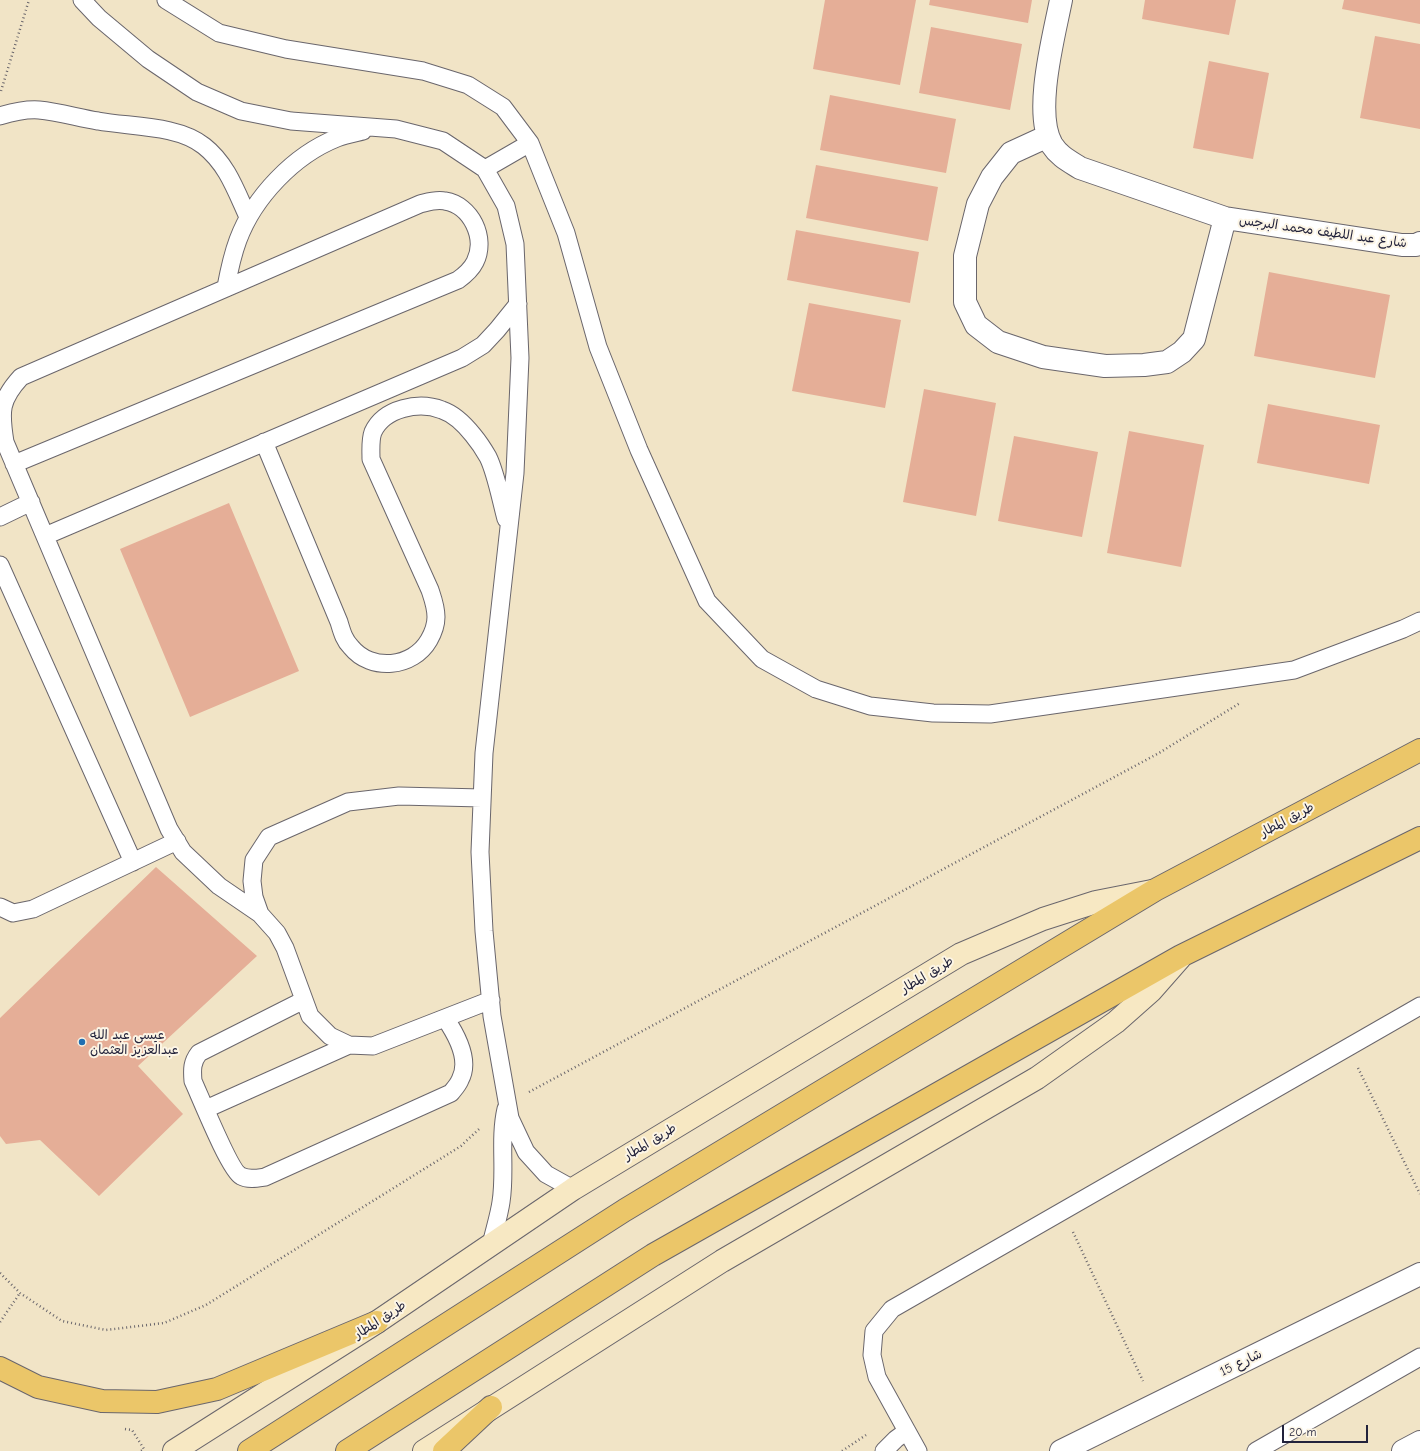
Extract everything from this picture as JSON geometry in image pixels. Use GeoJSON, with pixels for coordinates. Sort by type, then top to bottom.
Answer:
{"type":"FeatureCollection","features":[{"type":"Feature","properties":{"kind":"main road","name":"طريق المطار"},"geometry":{"type":"LineString","coordinates":[[249,1451],[625,1210],[1155,890],[1420,750]]}},
{"type":"Feature","properties":{"kind":"main road"},"geometry":{"type":"LineString","coordinates":[[347,1451],[653,1255],[1181,956],[1420,838]]}},
{"type":"Feature","properties":{"kind":"main road","name":"طريق المطار"},"geometry":{"type":"LineString","coordinates":[[174,1451],[378,1322],[573,1189],[961,954],[1043,919],[1096,902],[1155,890]]}},
{"type":"Feature","properties":{"kind":"main road"},"geometry":{"type":"LineString","coordinates":[[424,1451],[722,1261],[1037,1078],[1116,1022],[1151,991],[1181,956]]}},
{"type":"Feature","properties":{"kind":"main road"},"geometry":{"type":"LineString","coordinates":[[0,1368],[38,1387],[102,1401],[156,1402],[217,1389],[378,1322]]}},
{"type":"Feature","properties":{"kind":"main road"},"geometry":{"type":"LineString","coordinates":[[444,1451],[491,1407]]}},
{"type":"Feature","properties":{"kind":"street","name":"شارع عبد اللطيف محمد البرجس"},"geometry":{"type":"LineString","coordinates":[[1061,0],[1046,78],[1045,104],[1045,126],[1048,136],[1052,145],[1061,156],[1080,168],[1225,218],[1402,245],[1416,245],[1420,243]]}},
{"type":"Feature","properties":{"kind":"street","name":"شارع عبد اللطيف محمد البرجس"},"geometry":{"type":"LineString","coordinates":[[1048,136],[1011,153],[992,177],[978,204],[965,256],[965,302],[976,325],[998,342],[1043,357],[1105,366],[1144,365],[1167,362],[1182,352],[1194,339],[1225,218]]}},
{"type":"Feature","properties":{"kind":"street","name":"شارع 15"},"geometry":{"type":"LineString","coordinates":[[1061,1451],[1420,1274]]}},
{"type":"Feature","properties":{"kind":"street"},"geometry":{"type":"LineString","coordinates":[[1404,1451],[1420,1442]]}},
{"type":"Feature","properties":{"kind":"lane"},"geometry":{"type":"LineString","coordinates":[[82,0],[99,18],[148,59],[197,92],[241,111],[291,121],[396,129],[443,141],[485,169],[506,206],[516,244],[520,358],[515,473],[484,753],[480,852],[490,1000],[510,1118],[526,1152],[546,1174],[573,1189]]}},
{"type":"Feature","properties":{"kind":"lane"},"geometry":{"type":"LineString","coordinates":[[166,0],[219,33],[286,50],[423,71],[468,85],[503,107],[530,143],[566,233],[598,347],[639,450],[707,601],[762,659],[816,689],[870,706],[933,713],[990,714],[1294,670],[1403,629],[1420,621]]}},
{"type":"Feature","properties":{"kind":"lane"},"geometry":{"type":"LineString","coordinates":[[0,116],[15,111],[38,110],[100,122],[160,129],[183,135],[203,145],[219,160],[231,180],[248,217]]}},
{"type":"Feature","properties":{"kind":"lane"},"geometry":{"type":"LineString","coordinates":[[226,287],[230,263],[238,239],[248,217],[271,184],[302,158],[337,138],[375,127]]}},
{"type":"Feature","properties":{"kind":"lane"},"geometry":{"type":"LineString","coordinates":[[485,169],[530,143]]}},
{"type":"Feature","properties":{"kind":"lane"},"geometry":{"type":"LineString","coordinates":[[14,464],[458,280],[468,272],[475,261],[479,249],[479,236],[475,224],[467,213],[457,205],[445,201],[432,200],[420,204],[21,377],[10,389],[3,402],[2,422],[5,442],[14,464],[169,829],[183,852],[219,886],[260,914],[278,933],[310,1016],[330,1036],[349,1045],[373,1046],[490,1000]]}},
{"type":"Feature","properties":{"kind":"lane"},"geometry":{"type":"LineString","coordinates":[[45,536],[462,358],[483,345],[518,304]]}},
{"type":"Feature","properties":{"kind":"lane"},"geometry":{"type":"LineString","coordinates":[[264,442],[339,622],[343,636],[351,648],[362,657],[375,662],[390,664],[403,661],[416,655],[426,645],[434,632],[436,618],[435,604],[430,590],[371,460],[370,446],[373,432],[381,422],[394,412],[410,406],[427,406],[443,410],[457,419],[473,435],[488,457],[508,528]]}},
{"type":"Feature","properties":{"kind":"lane"},"geometry":{"type":"LineString","coordinates":[[0,517],[31,502]]}},
{"type":"Feature","properties":{"kind":"lane"},"geometry":{"type":"LineString","coordinates":[[0,565],[133,862]]}},
{"type":"Feature","properties":{"kind":"lane"},"geometry":{"type":"LineString","coordinates":[[260,914],[254,896],[252,881],[254,860],[269,838],[348,802],[399,796],[482,798]]}},
{"type":"Feature","properties":{"kind":"lane"},"geometry":{"type":"LineString","coordinates":[[0,907],[13,913],[33,909],[177,841]]}},
{"type":"Feature","properties":{"kind":"lane"},"geometry":{"type":"LineString","coordinates":[[304,1000],[199,1052],[194,1060],[192,1071],[193,1081],[230,1164],[240,1176],[253,1178],[265,1177],[451,1093],[461,1080],[463,1055],[456,1034],[445,1018]]}},
{"type":"Feature","properties":{"kind":"lane"},"geometry":{"type":"LineString","coordinates":[[918,1451],[877,1377],[872,1355],[874,1331],[892,1309],[1420,1006]]}},
{"type":"Feature","properties":{"kind":"lane"},"geometry":{"type":"LineString","coordinates":[[206,1109],[349,1045]]}},
{"type":"Feature","properties":{"kind":"lane"},"geometry":{"type":"LineString","coordinates":[[490,1245],[501,1202],[503,1123],[507,1104]]}},
{"type":"Feature","properties":{"kind":"lane"},"geometry":{"type":"LineString","coordinates":[[1256,1451],[1420,1357]]}},
{"type":"Feature","properties":{"kind":"lane"},"geometry":{"type":"LineString","coordinates":[[884,1451],[907,1431]]}},
{"type":"Feature","properties":{"kind":"path"},"geometry":{"type":"LineString","coordinates":[[0,96],[29,0]]}},
{"type":"Feature","properties":{"kind":"path"},"geometry":{"type":"LineString","coordinates":[[0,1273],[20,1293],[62,1321],[106,1330],[164,1323],[206,1305],[461,1146],[507,1104],[1160,753],[1240,703]]}},
{"type":"Feature","properties":{"kind":"path"},"geometry":{"type":"LineString","coordinates":[[1348,1048],[1420,1194]]}},
{"type":"Feature","properties":{"kind":"path"},"geometry":{"type":"LineString","coordinates":[[1063,1211],[1155,1405]]}},
{"type":"Feature","properties":{"kind":"path"},"geometry":{"type":"LineString","coordinates":[[0,1322],[20,1293]]}},
{"type":"Feature","properties":{"kind":"building"},"geometry":{"type":"Polygon","coordinates":[[[825,0],[916,0],[900,85],[813,69],[825,0]]]}},
{"type":"Feature","properties":{"kind":"building"},"geometry":{"type":"Polygon","coordinates":[[[930,0],[1032,0],[1028,23],[929,5],[930,0]]]}},
{"type":"Feature","properties":{"kind":"building"},"geometry":{"type":"Polygon","coordinates":[[[1145,0],[1236,0],[1229,35],[1142,19],[1145,0]]]}},
{"type":"Feature","properties":{"kind":"building"},"geometry":{"type":"Polygon","coordinates":[[[1344,0],[1420,0],[1420,24],[1342,9],[1344,0]]]}},
{"type":"Feature","properties":{"kind":"building"},"geometry":{"type":"Polygon","coordinates":[[[931,27],[1022,44],[1010,110],[919,93],[931,27]]]}},
{"type":"Feature","properties":{"kind":"building"},"geometry":{"type":"Polygon","coordinates":[[[1375,36],[1420,44],[1420,129],[1360,118],[1375,36]]]}},
{"type":"Feature","properties":{"kind":"building"},"geometry":{"type":"Polygon","coordinates":[[[1209,61],[1269,73],[1253,159],[1193,148],[1209,61]]]}},
{"type":"Feature","properties":{"kind":"building"},"geometry":{"type":"Polygon","coordinates":[[[830,95],[956,119],[946,173],[820,150],[830,95]]]}},
{"type":"Feature","properties":{"kind":"building"},"geometry":{"type":"Polygon","coordinates":[[[816,165],[938,187],[928,241],[806,218],[816,165]]]}},
{"type":"Feature","properties":{"kind":"building"},"geometry":{"type":"Polygon","coordinates":[[[796,230],[919,252],[910,303],[787,280],[796,230]]]}},
{"type":"Feature","properties":{"kind":"building"},"geometry":{"type":"Polygon","coordinates":[[[1269,272],[1390,295],[1375,378],[1254,356],[1269,272]]]}},
{"type":"Feature","properties":{"kind":"building"},"geometry":{"type":"Polygon","coordinates":[[[809,303],[901,320],[885,408],[792,391],[809,303]]]}},
{"type":"Feature","properties":{"kind":"building"},"geometry":{"type":"Polygon","coordinates":[[[924,389],[996,403],[976,516],[903,502],[924,389]]]}},
{"type":"Feature","properties":{"kind":"building"},"geometry":{"type":"Polygon","coordinates":[[[1268,404],[1380,425],[1369,484],[1257,463],[1268,404]]]}},
{"type":"Feature","properties":{"kind":"building"},"geometry":{"type":"Polygon","coordinates":[[[1129,431],[1204,445],[1181,567],[1107,553],[1129,431]]]}},
{"type":"Feature","properties":{"kind":"building"},"geometry":{"type":"Polygon","coordinates":[[[1014,436],[1098,452],[1082,537],[998,521],[1014,436]]]}},
{"type":"Feature","properties":{"kind":"building"},"geometry":{"type":"Polygon","coordinates":[[[229,503],[299,671],[190,717],[120,549],[229,503]]]}},
{"type":"Feature","properties":{"kind":"building","name":"عيسى عبد الله عبدالعزيز العثمان"},"geometry":{"type":"Polygon","coordinates":[[[156,867],[257,956],[138,1066],[183,1114],[99,1196],[40,1140],[6,1144],[0,1136],[0,1018],[156,867]]]}},
{"type":"Feature","properties":{"kind":"place","name":"عيسى عبد الله عبدالعزيز العثمان"},"geometry":{"type":"Point","coordinates":[82,1042]}}]}
